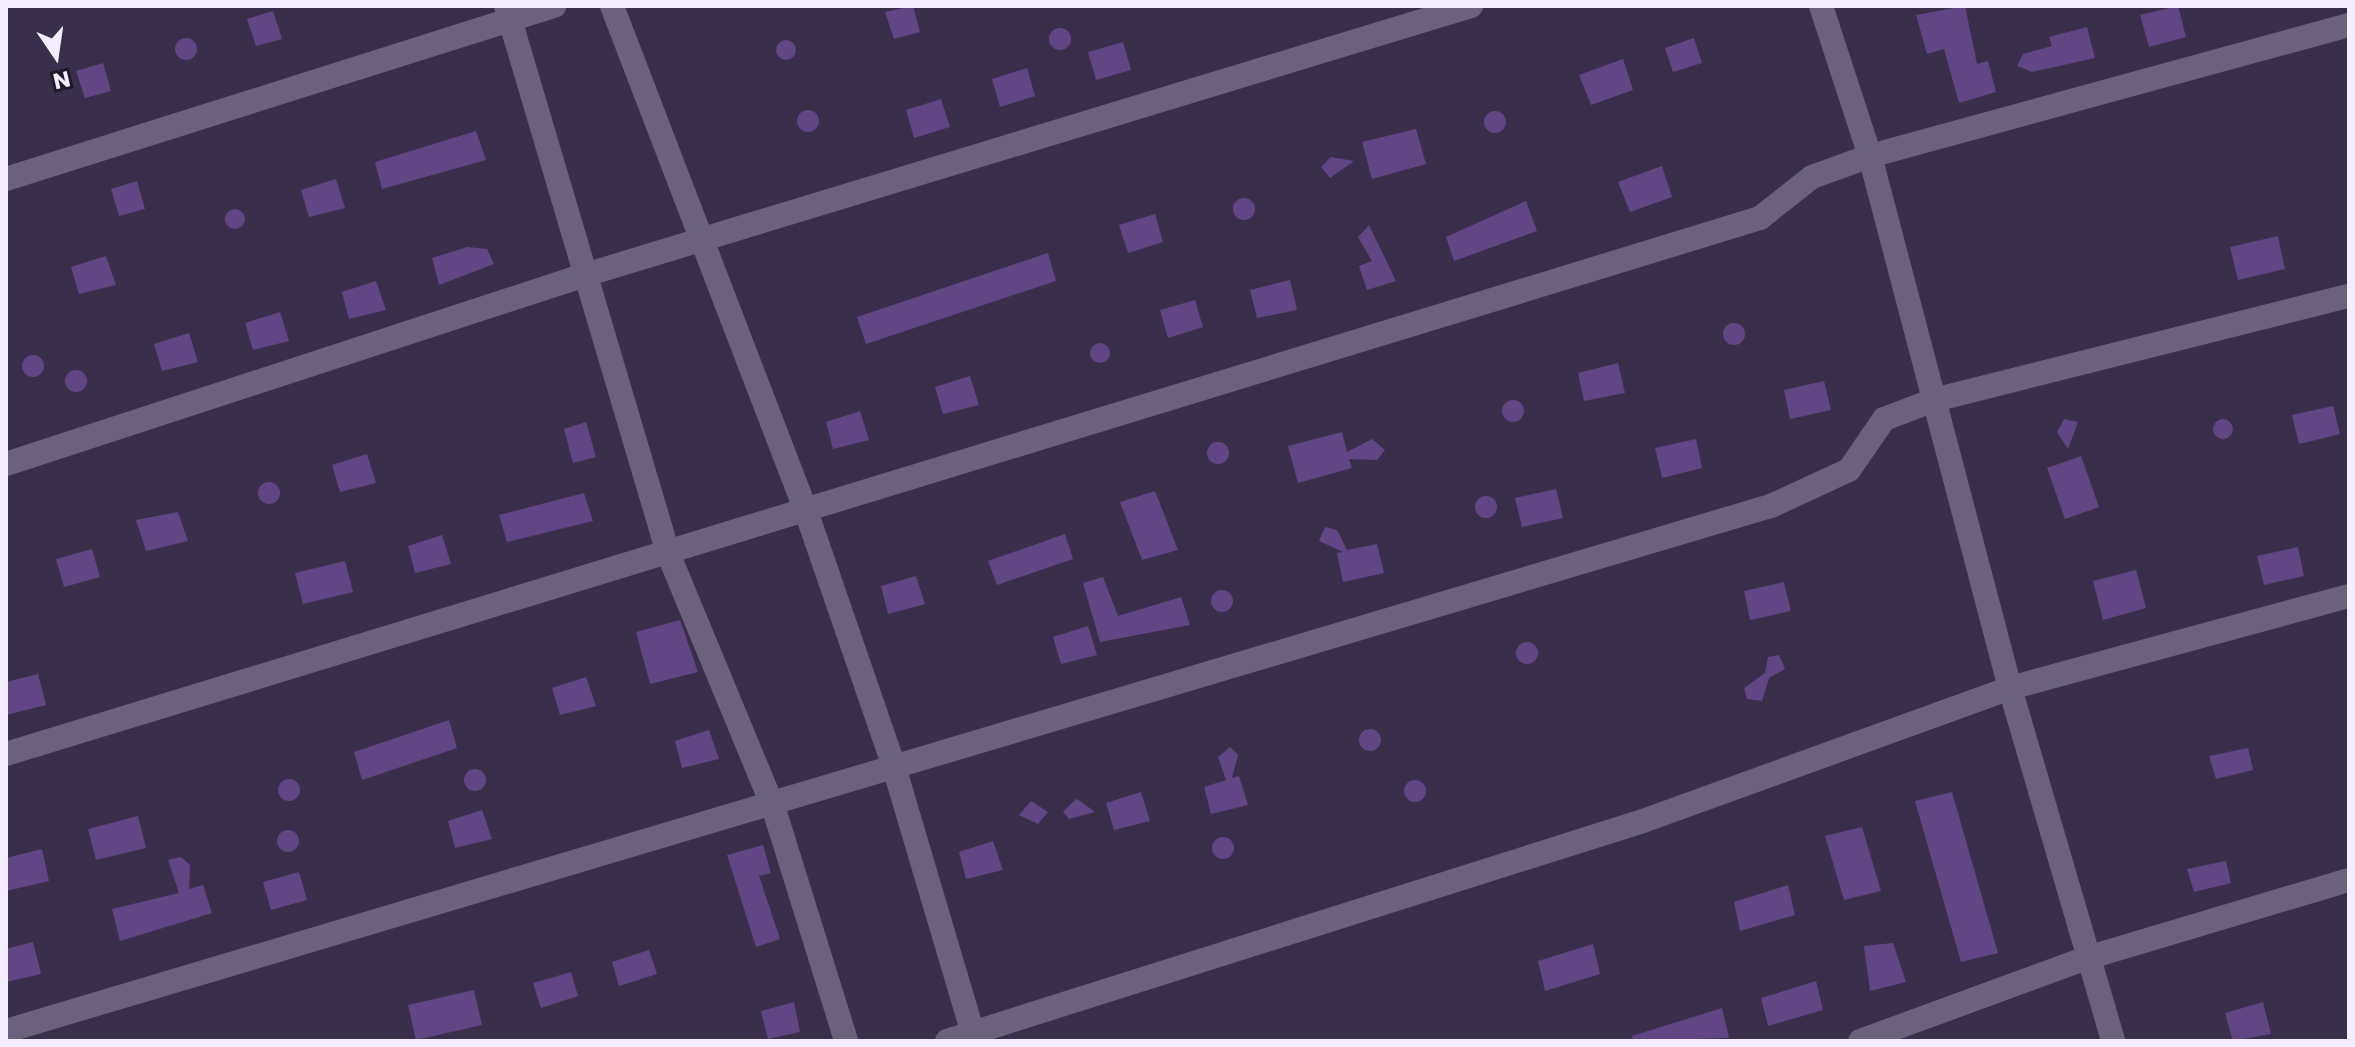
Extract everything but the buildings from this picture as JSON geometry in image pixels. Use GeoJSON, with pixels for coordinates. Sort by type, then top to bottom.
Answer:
{"type":"FeatureCollection","features":[{"type":"Feature","properties":{"kind":"street"},"geometry":{"type":"LineString","coordinates":[[6,179],[508,13],[554,6]]}},
{"type":"Feature","properties":{"kind":"street"},"geometry":{"type":"LineString","coordinates":[[612,6],[806,511],[894,767],[974,1037]]}},
{"type":"Feature","properties":{"kind":"street"},"geometry":{"type":"LineString","coordinates":[[6,464],[701,238],[1471,6]]}},
{"type":"Feature","properties":{"kind":"street"},"geometry":{"type":"LineString","coordinates":[[1821,6],[1870,156],[2010,688],[2113,1041]]}},
{"type":"Feature","properties":{"kind":"street"},"geometry":{"type":"LineString","coordinates":[[508,13],[668,553],[773,806],[846,1041]]}},
{"type":"Feature","properties":{"kind":"street"},"geometry":{"type":"LineString","coordinates":[[6,754],[1760,218],[1812,177],[1870,156],[2349,25]]}},
{"type":"Feature","properties":{"kind":"street"},"geometry":{"type":"LineString","coordinates":[[6,1031],[773,806],[894,767],[1771,506],[1849,470],[1884,419],[1934,400],[2349,296]]}},
{"type":"Feature","properties":{"kind":"street"},"geometry":{"type":"LineString","coordinates":[[947,1041],[974,1037],[1643,821],[2010,688],[2349,596]]}},
{"type":"Feature","properties":{"kind":"street"},"geometry":{"type":"LineString","coordinates":[[1860,1041],[2087,958],[2349,880]]}}]}
